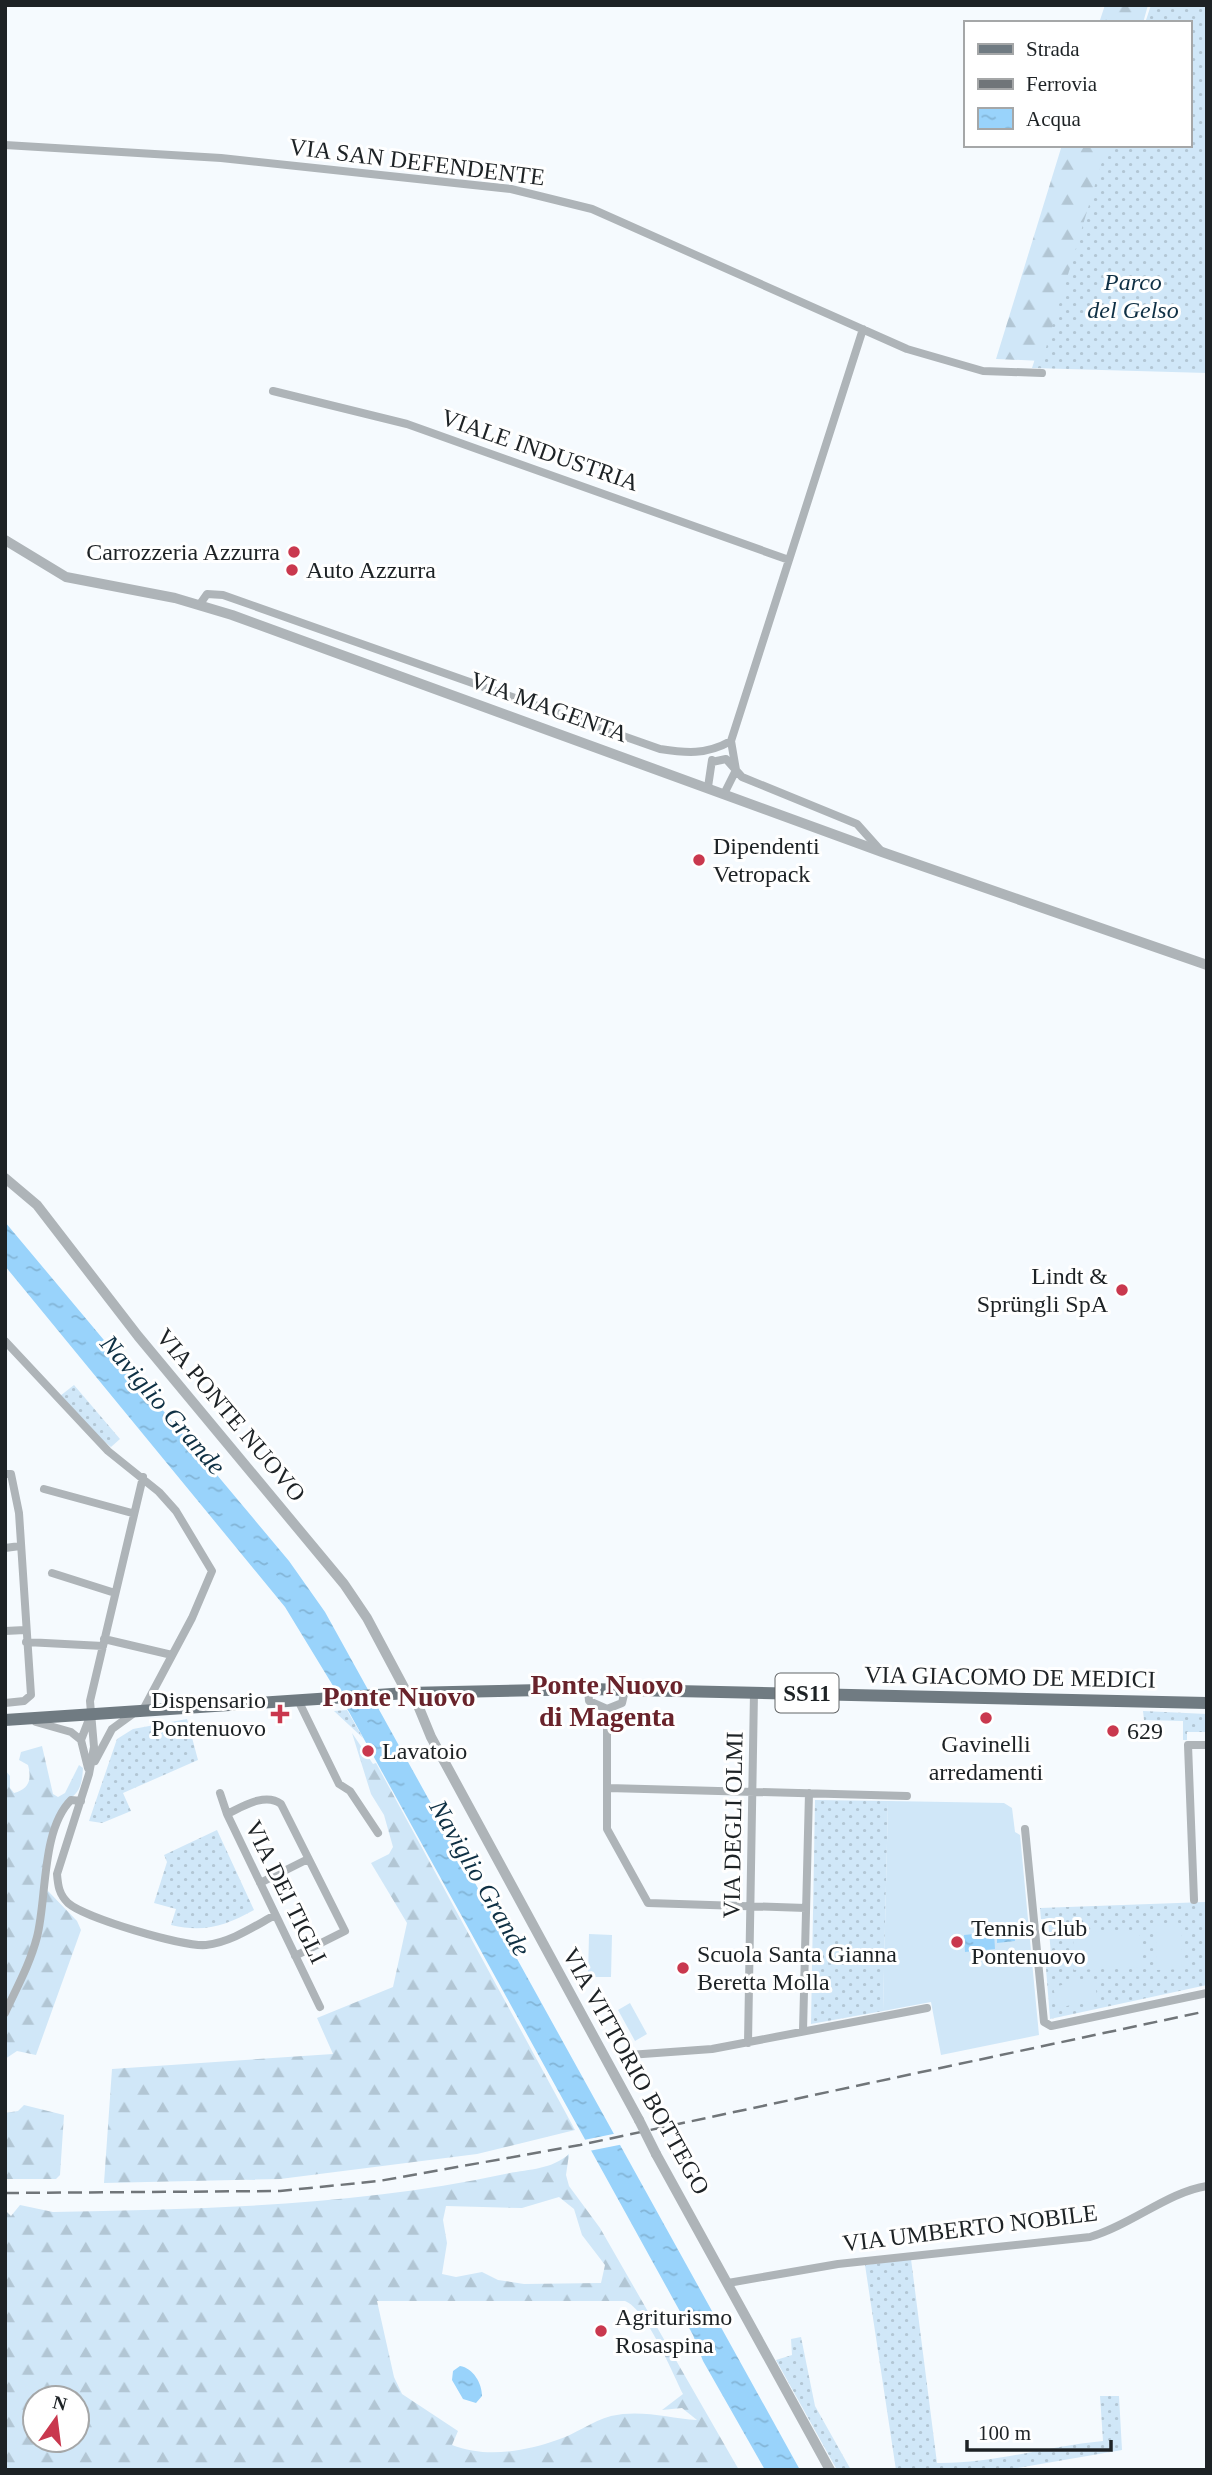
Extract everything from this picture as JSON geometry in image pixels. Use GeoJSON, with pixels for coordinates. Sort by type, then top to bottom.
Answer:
{"type":"FeatureCollection","features":[{"type":"Feature","properties":{"kind":"main road","name":"VIA GIACOMO DE MEDICI"},"geometry":{"type":"LineString","coordinates":[[11,1720],[407,1693],[588,1689],[1207,1703]]}},
{"type":"Feature","properties":{"kind":"street","name":"VIA SAN DEFENDENTE"},"geometry":{"type":"LineString","coordinates":[[5,145],[221,158],[511,189],[592,209],[907,349],[983,371],[1042,373]]}},
{"type":"Feature","properties":{"kind":"street"},"geometry":{"type":"LineString","coordinates":[[725,792],[736,770],[731,741],[863,329]]}},
{"type":"Feature","properties":{"kind":"street","name":"VIALE INDUSTRIA"},"geometry":{"type":"LineString","coordinates":[[273,391],[407,424],[789,560]]}},
{"type":"Feature","properties":{"kind":"street","name":"VIA MAGENTA"},"geometry":{"type":"LineString","coordinates":[[5,540],[66,577],[200,604],[725,792],[882,852],[1207,965]]}},
{"type":"Feature","properties":{"kind":"street","name":"VIA MAGENTA"},"geometry":{"type":"LineString","coordinates":[[200,604],[207,594],[223,594],[660,749],[690,753],[714,751]]}},
{"type":"Feature","properties":{"kind":"street"},"geometry":{"type":"LineString","coordinates":[[708,786],[714,751],[731,741]]}},
{"type":"Feature","properties":{"kind":"street","name":"VIA MAGENTA"},"geometry":{"type":"LineString","coordinates":[[712,762],[726,759],[743,776],[857,824],[882,852]]}},
{"type":"Feature","properties":{"kind":"street","name":"VIA PONTE NUOVO"},"geometry":{"type":"LineString","coordinates":[[5,1178],[37,1205],[138,1336],[344,1584],[367,1618],[407,1693]]}},
{"type":"Feature","properties":{"kind":"street"},"geometry":{"type":"LineString","coordinates":[[5,1341],[108,1451],[143,1477],[176,1511],[212,1571],[172,1656],[141,1710],[112,1728],[103,1741],[89,1774]]}},
{"type":"Feature","properties":{"kind":"street"},"geometry":{"type":"LineString","coordinates":[[5,1703],[24,1701],[31,1695],[20,1546],[8,1474]]}},
{"type":"Feature","properties":{"kind":"street"},"geometry":{"type":"LineString","coordinates":[[143,1477],[132,1513],[90,1701],[94,1747],[89,1774],[57,1874],[62,1896],[78,1909],[161,1937],[204,1945],[231,1939],[275,1915]]}},
{"type":"Feature","properties":{"kind":"street"},"geometry":{"type":"LineString","coordinates":[[44,1489],[132,1513]]}},
{"type":"Feature","properties":{"kind":"street"},"geometry":{"type":"LineString","coordinates":[[5,1548],[20,1546]]}},
{"type":"Feature","properties":{"kind":"street"},"geometry":{"type":"LineString","coordinates":[[52,1573],[115,1592]]}},
{"type":"Feature","properties":{"kind":"street"},"geometry":{"type":"LineString","coordinates":[[5,1631],[25,1630]]}},
{"type":"Feature","properties":{"kind":"street"},"geometry":{"type":"LineString","coordinates":[[26,1643],[104,1643],[172,1656]]}},
{"type":"Feature","properties":{"kind":"street"},"geometry":{"type":"LineString","coordinates":[[588,1689],[589,1701],[607,1709],[622,1703],[625,1690]]}},
{"type":"Feature","properties":{"kind":"street","name":"VIA DEGLI OLMI"},"geometry":{"type":"LineString","coordinates":[[748,2043],[754,1692]]}},
{"type":"Feature","properties":{"kind":"street","name":"VIA VITTORIO BOTTEGO"},"geometry":{"type":"LineString","coordinates":[[407,1693],[417,1703],[431,1737],[830,2470]]}},
{"type":"Feature","properties":{"kind":"street"},"geometry":{"type":"LineString","coordinates":[[298,1700],[339,1784],[350,1791],[379,1833]]}},
{"type":"Feature","properties":{"kind":"street"},"geometry":{"type":"LineString","coordinates":[[607,1709],[607,1829],[648,1903],[806,1908]]}},
{"type":"Feature","properties":{"kind":"street"},"geometry":{"type":"LineString","coordinates":[[89,1774],[81,1740],[91,1714]]}},
{"type":"Feature","properties":{"kind":"street"},"geometry":{"type":"LineString","coordinates":[[11,1720],[60,1728],[81,1740]]}},
{"type":"Feature","properties":{"kind":"street"},"geometry":{"type":"LineString","coordinates":[[1194,1900],[1188,1745],[1207,1745]]}},
{"type":"Feature","properties":{"kind":"street"},"geometry":{"type":"LineString","coordinates":[[608,1788],[907,1796]]}},
{"type":"Feature","properties":{"kind":"street","name":"VIA DEI TIGLI"},"geometry":{"type":"LineString","coordinates":[[219,1793],[320,2007]]}},
{"type":"Feature","properties":{"kind":"street"},"geometry":{"type":"LineString","coordinates":[[803,2032],[809,1793]]}},
{"type":"Feature","properties":{"kind":"street"},"geometry":{"type":"LineString","coordinates":[[227,1814],[262,1800],[276,1800],[345,1931],[295,1956]]}},
{"type":"Feature","properties":{"kind":"street"},"geometry":{"type":"LineString","coordinates":[[5,2012],[33,1952],[55,1831],[65,1806],[71,1801],[81,1801]]}},
{"type":"Feature","properties":{"kind":"street"},"geometry":{"type":"LineString","coordinates":[[1024,1829],[1044,2022],[1051,2026],[1207,1993]]}},
{"type":"Feature","properties":{"kind":"street"},"geometry":{"type":"LineString","coordinates":[[260,1883],[308,1859]]}},
{"type":"Feature","properties":{"kind":"street"},"geometry":{"type":"LineString","coordinates":[[629,2056],[748,2043],[928,2008]]}},
{"type":"Feature","properties":{"kind":"street","name":"VIA UMBERTO NOBILE"},"geometry":{"type":"LineString","coordinates":[[728,2283],[863,2261],[1090,2237],[1126,2225],[1186,2190],[1207,2186]]}},
{"type":"Feature","properties":{"kind":"green space"},"geometry":{"type":"Polygon","coordinates":[[[1105,5],[1148,5],[1144,21],[1100,21],[1105,5]]]}},
{"type":"Feature","properties":{"kind":"green space","name":"Parco del Gelso"},"geometry":{"type":"Polygon","coordinates":[[[1151,5],[1207,5],[1207,373],[1032,368],[1104,147],[1191,147],[1191,21],[1146,21],[1151,5]]]}},
{"type":"Feature","properties":{"kind":"green space"},"geometry":{"type":"Polygon","coordinates":[[[1061,147],[1106,147],[1042,361],[996,359],[1061,147]]]}},
{"type":"Feature","properties":{"kind":"green space"},"geometry":{"type":"Polygon","coordinates":[[[74,1385],[120,1439],[111,1447],[89,1429],[60,1396],[74,1385]]]}},
{"type":"Feature","properties":{"kind":"green space"},"geometry":{"type":"Polygon","coordinates":[[[347,1710],[363,1738],[334,1711],[347,1710]]]}},
{"type":"Feature","properties":{"kind":"green space"},"geometry":{"type":"Polygon","coordinates":[[[1143,1711],[1207,1714],[1207,1732],[1187,1732],[1187,1740],[1183,1740],[1183,1721],[1144,1720],[1143,1711]]]}},
{"type":"Feature","properties":{"kind":"green space"},"geometry":{"type":"Polygon","coordinates":[[[187,1719],[198,1760],[123,1793],[131,1811],[102,1823],[89,1821],[117,1739],[133,1729],[187,1719]]]}},
{"type":"Feature","properties":{"kind":"green space"},"geometry":{"type":"Polygon","coordinates":[[[352,1733],[373,1764],[376,1763],[575,2130],[477,2154],[280,2179],[104,2183],[112,2069],[333,2054],[317,2018],[393,1987],[407,1923],[371,1863],[389,1854],[393,1847],[384,1815],[371,1794],[352,1733]]]}},
{"type":"Feature","properties":{"kind":"green space"},"geometry":{"type":"Polygon","coordinates":[[[42,1746],[53,1794],[58,1797],[65,1793],[79,1765],[83,1768],[79,1788],[74,1796],[64,1802],[53,1831],[47,1890],[77,1921],[81,1930],[36,2055],[17,2051],[5,2059],[5,1770],[10,1776],[10,1788],[14,1793],[23,1789],[30,1775],[28,1765],[19,1760],[21,1752],[42,1746]]]}},
{"type":"Feature","properties":{"kind":"green space"},"geometry":{"type":"Polygon","coordinates":[[[815,1800],[888,1801],[883,2011],[811,2024],[815,1800]]]}},
{"type":"Feature","properties":{"kind":"green space","name":"Tennis Club Pontenuovo"},"geometry":{"type":"Polygon","coordinates":[[[888,1801],[1004,1803],[1012,1808],[1015,1832],[1020,1835],[1039,2035],[941,2055],[931,2002],[883,2011],[888,1801]]]}},
{"type":"Feature","properties":{"kind":"green space"},"geometry":{"type":"Polygon","coordinates":[[[217,1830],[254,1910],[214,1927],[171,1925],[176,1909],[154,1903],[167,1862],[164,1855],[217,1830]]]}},
{"type":"Feature","properties":{"kind":"green space"},"geometry":{"type":"Polygon","coordinates":[[[1205,1897],[1207,1985],[1050,2019],[1045,1956],[1051,1955],[1048,1919],[1041,1919],[1040,1908],[1205,1902],[1205,1897]]]}},
{"type":"Feature","properties":{"kind":"green space"},"geometry":{"type":"Polygon","coordinates":[[[1156,1925],[1181,1925],[1182,1969],[1157,1970],[1156,1925]]]}},
{"type":"Feature","properties":{"kind":"green space"},"geometry":{"type":"Polygon","coordinates":[[[1139,1930],[1141,1967],[1074,1970],[1073,1932],[1139,1930]]]}},
{"type":"Feature","properties":{"kind":"green space"},"geometry":{"type":"Polygon","coordinates":[[[589,1934],[612,1935],[611,1977],[588,1977],[589,1934]]]}},
{"type":"Feature","properties":{"kind":"green space"},"geometry":{"type":"Polygon","coordinates":[[[1093,1978],[1098,1999],[1058,2008],[1053,1987],[1093,1978]]]}},
{"type":"Feature","properties":{"kind":"green space"},"geometry":{"type":"Polygon","coordinates":[[[630,2003],[647,2034],[635,2041],[618,2010],[630,2003]]]}},
{"type":"Feature","properties":{"kind":"green space"},"geometry":{"type":"Polygon","coordinates":[[[24,2105],[64,2115],[60,2175],[56,2179],[5,2179],[5,2113],[18,2111],[24,2105]]]}},
{"type":"Feature","properties":{"kind":"green space"},"geometry":{"type":"Polygon","coordinates":[[[569,2154],[566,2175],[569,2186],[600,2228],[739,2470],[5,2470],[5,2210],[11,2216],[20,2205],[53,2212],[280,2204],[450,2185],[555,2163],[569,2154]],[[559,2197],[522,2208],[446,2206],[443,2220],[447,2243],[442,2274],[456,2277],[482,2272],[498,2280],[524,2284],[601,2283],[605,2265],[582,2235],[574,2209],[559,2197]],[[377,2301],[394,2377],[402,2394],[458,2431],[452,2445],[491,2452],[531,2448],[564,2437],[604,2418],[622,2414],[697,2420],[682,2408],[662,2410],[683,2394],[666,2357],[642,2316],[625,2301],[377,2301]]]}},
{"type":"Feature","properties":{"kind":"green space"},"geometry":{"type":"Polygon","coordinates":[[[911,2259],[937,2463],[978,2461],[1103,2441],[1100,2396],[1119,2396],[1122,2450],[1006,2470],[896,2470],[865,2265],[911,2259]]]}},
{"type":"Feature","properties":{"kind":"green space"},"geometry":{"type":"Polygon","coordinates":[[[801,2337],[815,2406],[851,2470],[837,2470],[776,2360],[792,2355],[791,2339],[801,2337]]]}},
{"type":"Feature","properties":{"kind":"water"},"geometry":{"type":"Polygon","coordinates":[[[5,1222],[289,1561],[325,1612],[800,2470],[765,2470],[349,1712],[285,1607],[5,1266],[5,1222]]]}},
{"type":"Feature","properties":{"kind":"water"},"geometry":{"type":"Polygon","coordinates":[[[1014,1931],[1015,1941],[997,1943],[997,1932],[1014,1931]]]}},
{"type":"Feature","properties":{"kind":"water"},"geometry":{"type":"Polygon","coordinates":[[[994,1932],[995,1949],[965,1952],[964,1935],[994,1932]]]}},
{"type":"Feature","properties":{"kind":"water"},"geometry":{"type":"Polygon","coordinates":[[[460,2366],[473,2373],[478,2381],[482,2396],[476,2403],[463,2399],[452,2380],[453,2371],[460,2366]]]}},
{"type":"Feature","properties":{"kind":"pier"},"geometry":{"type":"Polygon","coordinates":[[[618,2133],[624,2144],[589,2151],[584,2140],[618,2133]]]}},
{"type":"Feature","properties":{"kind":"railway"},"geometry":{"type":"LineString","coordinates":[[5,2193],[280,2191],[379,2181],[580,2145],[1207,2011]]}},
{"type":"Feature","properties":{"kind":"place","name":"Carrozzeria Azzurra"},"geometry":{"type":"Point","coordinates":[294,552]}},
{"type":"Feature","properties":{"kind":"place","name":"Auto Azzurra"},"geometry":{"type":"Point","coordinates":[292,570]}},
{"type":"Feature","properties":{"kind":"place","name":"Dipendenti Vetropack"},"geometry":{"type":"Point","coordinates":[699,860]}},
{"type":"Feature","properties":{"kind":"place","name":"Lindt & Sprüngli SpA"},"geometry":{"type":"Point","coordinates":[1122,1290]}},
{"type":"Feature","properties":{"kind":"place","name":"Dispensario Pontenuovo"},"geometry":{"type":"Point","coordinates":[280,1714]}},
{"type":"Feature","properties":{"kind":"place","name":"Gavinelli arredamenti"},"geometry":{"type":"Point","coordinates":[986,1718]}},
{"type":"Feature","properties":{"kind":"place","name":"629"},"geometry":{"type":"Point","coordinates":[1113,1731]}},
{"type":"Feature","properties":{"kind":"place","name":"Lavatoio"},"geometry":{"type":"Point","coordinates":[368,1751]}},
{"type":"Feature","properties":{"kind":"place","name":"Tennis Club Pontenuovo"},"geometry":{"type":"Point","coordinates":[957,1942]}},
{"type":"Feature","properties":{"kind":"place","name":"Scuola Santa Gianna Beretta Molla"},"geometry":{"type":"Point","coordinates":[683,1968]}},
{"type":"Feature","properties":{"kind":"place","name":"Agriturismo Rosaspina"},"geometry":{"type":"Point","coordinates":[601,2331]}},
{"type":"Feature","properties":{"kind":"district","name":"Ponte Nuovo"},"geometry":{"type":"Point","coordinates":[399,1696]}},
{"type":"Feature","properties":{"kind":"district","name":"Ponte Nuovo di Magenta"},"geometry":{"type":"Point","coordinates":[607,1700]}},
{"type":"Feature","properties":{"kind":"water label","name":"Naviglio Grande"},"geometry":{"type":"Point","coordinates":[163,1405]}},
{"type":"Feature","properties":{"kind":"water label","name":"Naviglio Grande"},"geometry":{"type":"Point","coordinates":[480,1878]}}]}
